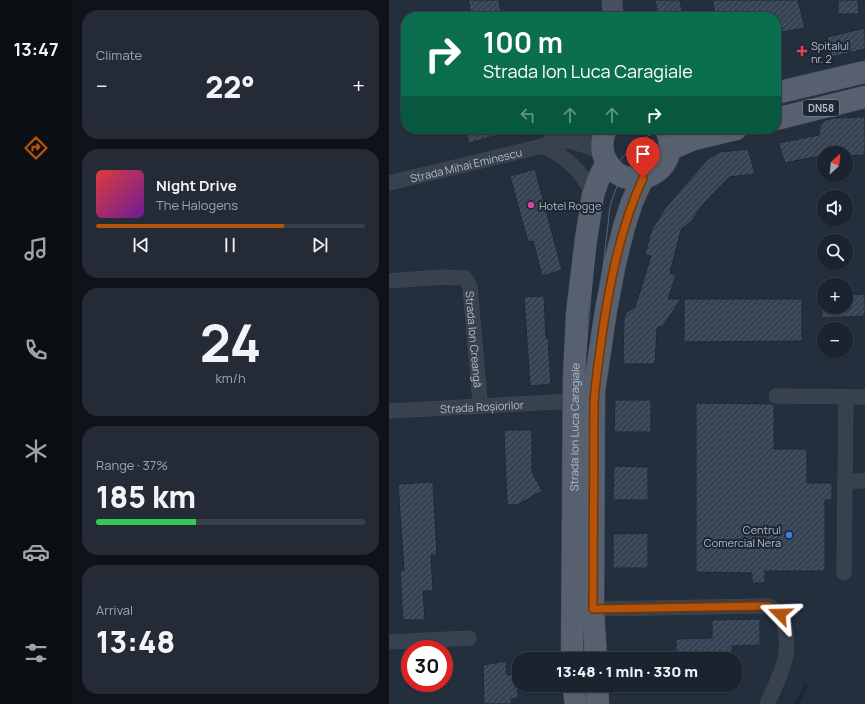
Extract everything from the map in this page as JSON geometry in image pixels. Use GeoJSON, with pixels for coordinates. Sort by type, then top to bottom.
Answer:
{"type":"FeatureCollection","features":[{"type":"Feature","properties":{"kind":"main road"},"geometry":{"type":"LineString","coordinates":[[612,0],[613,12]]}},
{"type":"Feature","properties":{"kind":"main road","name":"DN58"},"geometry":{"type":"LineString","coordinates":[[781,92],[865,72]]}},
{"type":"Feature","properties":{"kind":"main road","name":"DN58"},"geometry":{"type":"LineString","coordinates":[[781,118],[865,97]]}},
{"type":"Feature","properties":{"kind":"main road"},"geometry":{"type":"LineString","coordinates":[[605,134],[602,142],[605,158],[613,171],[622,176],[633,179],[653,175],[661,168],[667,159],[668,139],[694,140],[717,134]]}},
{"type":"Feature","properties":{"kind":"main road","name":"Strada Ion Luca Caragiale"},"geometry":{"type":"LineString","coordinates":[[572,652],[574,401],[577,314],[593,195],[605,158]]}},
{"type":"Feature","properties":{"kind":"main road","name":"Strada Ion Luca Caragiale"},"geometry":{"type":"LineString","coordinates":[[595,652],[593,609],[594,405],[596,380],[606,310],[615,263],[630,208],[643,178]]}},
{"type":"Feature","properties":{"kind":"main road"},"geometry":{"type":"LineString","coordinates":[[574,692],[575,704]]}},
{"type":"Feature","properties":{"kind":"main road"},"geometry":{"type":"LineString","coordinates":[[597,692],[598,704]]}},
{"type":"Feature","properties":{"kind":"street","name":"Strada Mihai Eminescu"},"geometry":{"type":"LineString","coordinates":[[389,183],[543,146],[569,135]]}},
{"type":"Feature","properties":{"kind":"street"},"geometry":{"type":"LineString","coordinates":[[569,135],[605,158]]}},
{"type":"Feature","properties":{"kind":"street"},"geometry":{"type":"LineString","coordinates":[[543,146],[567,160],[580,172],[593,195]]}},
{"type":"Feature","properties":{"kind":"street","name":"Strada Ion Creangă"},"geometry":{"type":"LineString","coordinates":[[389,281],[441,277],[465,278],[470,287],[480,406]]}},
{"type":"Feature","properties":{"kind":"street"},"geometry":{"type":"LineString","coordinates":[[777,396],[865,397]]}},
{"type":"Feature","properties":{"kind":"street"},"geometry":{"type":"LineString","coordinates":[[844,574],[846,397]]}},
{"type":"Feature","properties":{"kind":"street","name":"Strada Roșiorilor"},"geometry":{"type":"LineString","coordinates":[[389,411],[574,401]]}},
{"type":"Feature","properties":{"kind":"street"},"geometry":{"type":"LineString","coordinates":[[846,481],[865,481]]}},
{"type":"Feature","properties":{"kind":"street"},"geometry":{"type":"LineString","coordinates":[[593,609],[769,606],[780,614],[785,623],[786,655],[776,685],[767,704]]}},
{"type":"Feature","properties":{"kind":"street"},"geometry":{"type":"LineString","coordinates":[[389,642],[469,638]]}},
{"type":"Feature","properties":{"kind":"building"},"geometry":{"type":"Polygon","coordinates":[[[468,0],[499,0],[501,12],[471,12],[468,0]]]}},
{"type":"Feature","properties":{"kind":"building"},"geometry":{"type":"Polygon","coordinates":[[[655,0],[680,0],[682,12],[657,12],[655,0]]]}},
{"type":"Feature","properties":{"kind":"building"},"geometry":{"type":"Polygon","coordinates":[[[712,0],[798,0],[805,28],[781,32],[781,12],[715,12],[712,0]]]}},
{"type":"Feature","properties":{"kind":"building"},"geometry":{"type":"Polygon","coordinates":[[[838,0],[858,0],[859,14],[838,14],[838,0]]]}},
{"type":"Feature","properties":{"kind":"building"},"geometry":{"type":"Polygon","coordinates":[[[865,28],[865,49],[832,57],[827,37],[865,28]]]}},
{"type":"Feature","properties":{"kind":"building"},"geometry":{"type":"Polygon","coordinates":[[[865,117],[865,155],[853,156],[853,146],[817,146],[817,156],[785,163],[778,143],[819,135],[820,126],[826,120],[833,118],[865,117]]]}},
{"type":"Feature","properties":{"kind":"building"},"geometry":{"type":"Polygon","coordinates":[[[466,134],[502,134],[469,143],[466,134]]]}},
{"type":"Feature","properties":{"kind":"building"},"geometry":{"type":"Polygon","coordinates":[[[748,149],[755,174],[729,177],[704,203],[692,220],[681,230],[670,273],[676,275],[668,299],[681,299],[663,326],[657,328],[655,364],[623,364],[624,318],[627,312],[635,307],[651,256],[645,255],[651,231],[666,207],[708,159],[720,152],[748,149]]]}},
{"type":"Feature","properties":{"kind":"building","name":"Hotel Rogge"},"geometry":{"type":"Polygon","coordinates":[[[535,169],[562,270],[542,276],[533,241],[528,242],[510,176],[535,169]]]}},
{"type":"Feature","properties":{"kind":"building"},"geometry":{"type":"Polygon","coordinates":[[[865,294],[865,316],[822,318],[822,314],[853,314],[853,295],[865,294]]]}},
{"type":"Feature","properties":{"kind":"building"},"geometry":{"type":"Polygon","coordinates":[[[544,296],[546,338],[548,338],[551,384],[530,386],[524,297],[544,296]]]}},
{"type":"Feature","properties":{"kind":"building"},"geometry":{"type":"Polygon","coordinates":[[[684,299],[802,299],[802,341],[684,342],[684,299]]]}},
{"type":"Feature","properties":{"kind":"building"},"geometry":{"type":"Polygon","coordinates":[[[615,400],[651,400],[651,432],[614,432],[615,400]]]}},
{"type":"Feature","properties":{"kind":"building"},"geometry":{"type":"Polygon","coordinates":[[[696,403],[774,404],[774,449],[807,449],[807,483],[832,483],[832,500],[825,500],[825,571],[765,571],[765,583],[752,583],[752,573],[696,572],[696,403]]]}},
{"type":"Feature","properties":{"kind":"building"},"geometry":{"type":"Polygon","coordinates":[[[504,430],[532,430],[532,472],[542,491],[517,505],[507,505],[504,430]]]}},
{"type":"Feature","properties":{"kind":"building"},"geometry":{"type":"Polygon","coordinates":[[[614,466],[648,467],[648,500],[613,500],[614,466]]]}},
{"type":"Feature","properties":{"kind":"building"},"geometry":{"type":"Polygon","coordinates":[[[433,482],[437,555],[431,555],[433,591],[423,591],[425,620],[403,620],[400,571],[404,570],[398,484],[433,482]]]}},
{"type":"Feature","properties":{"kind":"building"},"geometry":{"type":"Polygon","coordinates":[[[648,533],[648,568],[613,568],[613,534],[648,533]]]}},
{"type":"Feature","properties":{"kind":"building"},"geometry":{"type":"Polygon","coordinates":[[[760,619],[760,645],[732,646],[732,652],[676,652],[676,639],[712,638],[712,620],[760,619]]]}},
{"type":"Feature","properties":{"kind":"building"},"geometry":{"type":"Polygon","coordinates":[[[506,661],[507,675],[512,675],[512,692],[518,692],[518,698],[511,699],[512,704],[484,704],[483,665],[506,661]]]}},
{"type":"Feature","properties":{"kind":"waterway"},"geometry":{"type":"LineString","coordinates":[[797,704],[806,685]]}},
{"type":"Feature","properties":{"kind":"tram line"},"geometry":{"type":"LineString","coordinates":[[781,99],[865,79]]}},
{"type":"Feature","properties":{"kind":"tram line"},"geometry":{"type":"LineString","coordinates":[[781,108],[865,87]]}},
{"type":"Feature","properties":{"kind":"tram line"},"geometry":{"type":"LineString","coordinates":[[579,652],[581,406],[598,217],[600,205],[608,182],[620,160],[637,143],[653,134]]}},
{"type":"Feature","properties":{"kind":"tram line"},"geometry":{"type":"LineString","coordinates":[[587,652],[587,406],[610,207],[615,190],[632,164],[642,154],[654,146],[683,134]]}},
{"type":"Feature","properties":{"kind":"tram line"},"geometry":{"type":"LineString","coordinates":[[581,692],[582,704]]}},
{"type":"Feature","properties":{"kind":"tram line"},"geometry":{"type":"LineString","coordinates":[[588,692],[589,704]]}},
{"type":"Feature","properties":{"kind":"place","name":"Spitalul nr. 2"},"geometry":{"type":"Point","coordinates":[802,51]}},
{"type":"Feature","properties":{"kind":"place","name":"Hotel Rogge"},"geometry":{"type":"Point","coordinates":[531,205]}},
{"type":"Feature","properties":{"kind":"place","name":"Centrul Comercial Nera"},"geometry":{"type":"Point","coordinates":[789,535]}},
{"type":"Feature","properties":{"kind":"route"},"geometry":{"type":"LineString","coordinates":[[643,178],[628,214],[615,263],[606,310],[596,380],[594,405],[593,609],[769,606],[780,614]]}}]}
